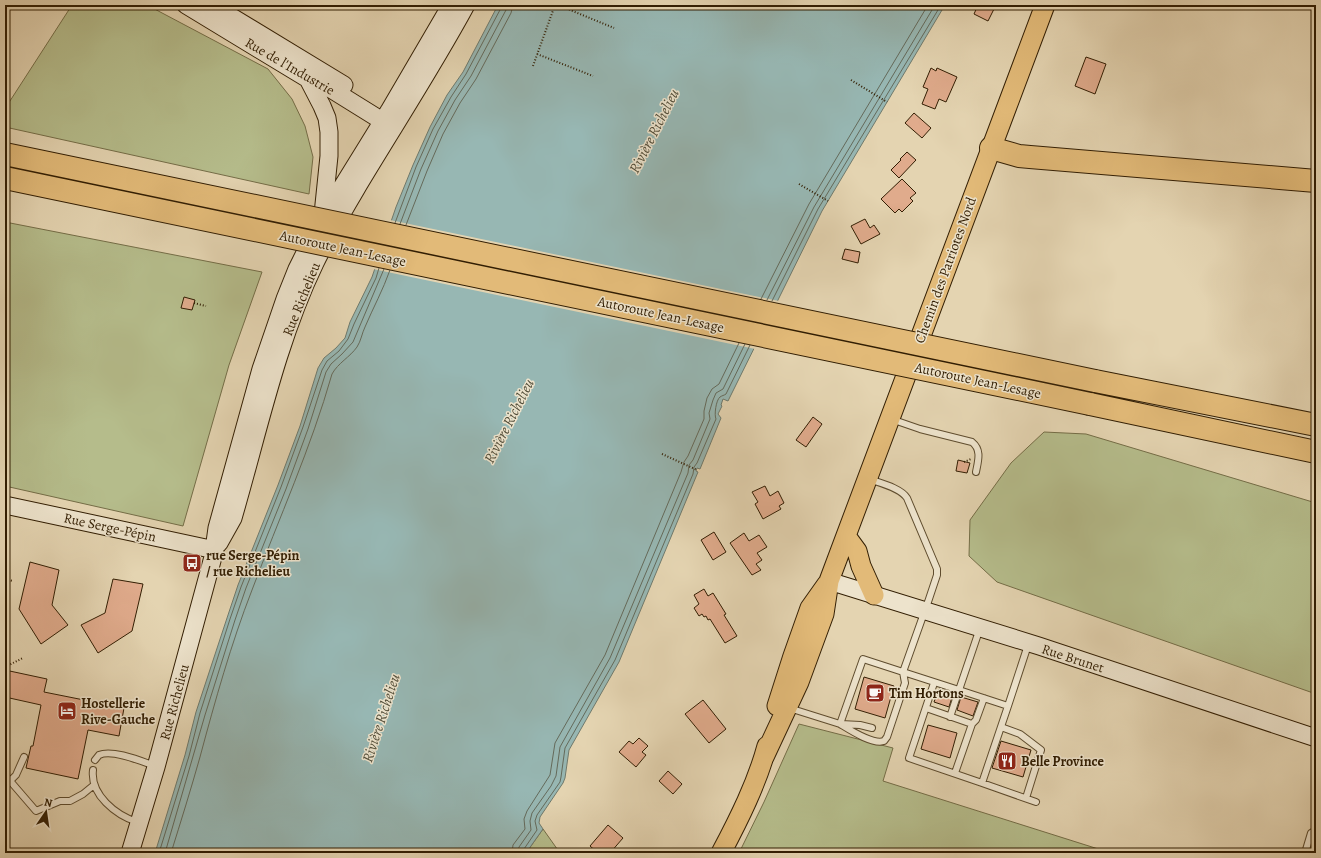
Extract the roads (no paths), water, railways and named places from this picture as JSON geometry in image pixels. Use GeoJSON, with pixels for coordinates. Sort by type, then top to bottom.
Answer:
{"type":"FeatureCollection","features":[{"type":"Feature","properties":{"kind":"highway"},"geometry":{"type":"LineString","coordinates":[[991,148],[1019,156],[1316,181]]}},
{"type":"Feature","properties":{"kind":"highway","name":"Autoroute Jean-Lesage"},"geometry":{"type":"LineString","coordinates":[[5,154],[1095,381],[1316,425]]}},
{"type":"Feature","properties":{"kind":"highway","name":"Autoroute Jean-Lesage"},"geometry":{"type":"LineString","coordinates":[[5,178],[1316,452]]}},
{"type":"Feature","properties":{"kind":"main road","name":"Rue de l'Industrie"},"geometry":{"type":"LineString","coordinates":[[186,5],[308,79],[326,86],[391,119]]}},
{"type":"Feature","properties":{"kind":"main road","name":"Rue de l'Industrie"},"geometry":{"type":"LineString","coordinates":[[212,5],[391,119]]}},
{"type":"Feature","properties":{"kind":"main road","name":"Rue Richelieu"},"geometry":{"type":"LineString","coordinates":[[215,550],[233,518],[283,344],[315,263],[451,5]]}},
{"type":"Feature","properties":{"kind":"main road","name":"Rue Richelieu"},"geometry":{"type":"LineString","coordinates":[[130,853],[156,767],[215,550],[217,528],[256,384],[285,299],[297,269],[323,219],[466,5]]}},
{"type":"Feature","properties":{"kind":"main road","name":"Chemin des Patriotes Nord"},"geometry":{"type":"LineString","coordinates":[[722,853],[741,813],[764,757],[782,706],[793,656],[810,608],[829,581],[1045,5]]}},
{"type":"Feature","properties":{"kind":"main road"},"geometry":{"type":"LineString","coordinates":[[308,79],[327,118],[329,132],[329,156],[323,219]]}},
{"type":"Feature","properties":{"kind":"main road","name":"Rue Serge-Pépin"},"geometry":{"type":"LineString","coordinates":[[5,505],[215,550]]}},
{"type":"Feature","properties":{"kind":"main road"},"geometry":{"type":"LineString","coordinates":[[846,536],[856,551],[874,595]]}},
{"type":"Feature","properties":{"kind":"main road","name":"Rue Brunet"},"geometry":{"type":"LineString","coordinates":[[829,581],[1029,643],[1316,738]]}},
{"type":"Feature","properties":{"kind":"lane"},"geometry":{"type":"LineString","coordinates":[[889,419],[920,429],[972,442],[979,451],[976,472]]}},
{"type":"Feature","properties":{"kind":"lane"},"geometry":{"type":"LineString","coordinates":[[782,706],[840,724],[860,736],[879,742],[884,741],[887,737],[905,683],[903,672],[936,580],[937,570],[905,494],[867,479]]}},
{"type":"Feature","properties":{"kind":"lane"},"geometry":{"type":"LineString","coordinates":[[950,717],[980,628]]}},
{"type":"Feature","properties":{"kind":"lane"},"geometry":{"type":"LineString","coordinates":[[982,783],[1029,643]]}},
{"type":"Feature","properties":{"kind":"lane"},"geometry":{"type":"LineString","coordinates":[[840,724],[863,658],[1008,706]]}},
{"type":"Feature","properties":{"kind":"lane"},"geometry":{"type":"LineString","coordinates":[[934,682],[909,758],[1036,802]]}},
{"type":"Feature","properties":{"kind":"lane"},"geometry":{"type":"LineString","coordinates":[[955,773],[972,724],[976,720],[984,698]]}},
{"type":"Feature","properties":{"kind":"lane"},"geometry":{"type":"LineString","coordinates":[[926,708],[972,724]]}},
{"type":"Feature","properties":{"kind":"lane"},"geometry":{"type":"LineString","coordinates":[[840,724],[860,725],[872,728]]}},
{"type":"Feature","properties":{"kind":"lane"},"geometry":{"type":"LineString","coordinates":[[1001,727],[1020,734],[1041,750],[1026,798]]}},
{"type":"Feature","properties":{"kind":"lane"},"geometry":{"type":"LineString","coordinates":[[95,760],[99,755],[106,753],[156,767]]}},
{"type":"Feature","properties":{"kind":"lane"},"geometry":{"type":"LineString","coordinates":[[10,780],[16,775],[24,757]]}},
{"type":"Feature","properties":{"kind":"lane"},"geometry":{"type":"LineString","coordinates":[[93,770],[92,778],[94,785],[101,797],[128,819],[139,823]]}},
{"type":"Feature","properties":{"kind":"lane"},"geometry":{"type":"LineString","coordinates":[[5,775],[36,811],[60,801],[70,801],[83,794],[94,785]]}},
{"type":"Feature","properties":{"kind":"lane"},"geometry":{"type":"LineString","coordinates":[[1305,853],[1311,833],[1316,830]]}},
{"type":"Feature","properties":{"kind":"water","name":"Rivière Richelieu"},"geometry":{"type":"Polygon","coordinates":[[[498,5],[945,5],[822,211],[728,401],[723,399],[722,406],[718,414],[721,418],[700,469],[697,468],[696,471],[698,472],[619,662],[569,750],[563,783],[540,817],[539,823],[543,829],[526,853],[155,853],[185,755],[196,712],[238,585],[300,426],[318,368],[324,358],[345,338],[350,322],[372,277],[396,207],[430,127],[447,95],[463,72],[498,5]]]}},
{"type":"Feature","properties":{"kind":"place","name":"rue Serge-Pépin / rue Richelieu"},"geometry":{"type":"Point","coordinates":[192,563]}},
{"type":"Feature","properties":{"kind":"place","name":"Tim Hortons"},"geometry":{"type":"Point","coordinates":[875,693]}},
{"type":"Feature","properties":{"kind":"place","name":"Hostellerie Rive-Gauche"},"geometry":{"type":"Point","coordinates":[67,711]}},
{"type":"Feature","properties":{"kind":"place","name":"Belle Province"},"geometry":{"type":"Point","coordinates":[1007,761]}}]}
